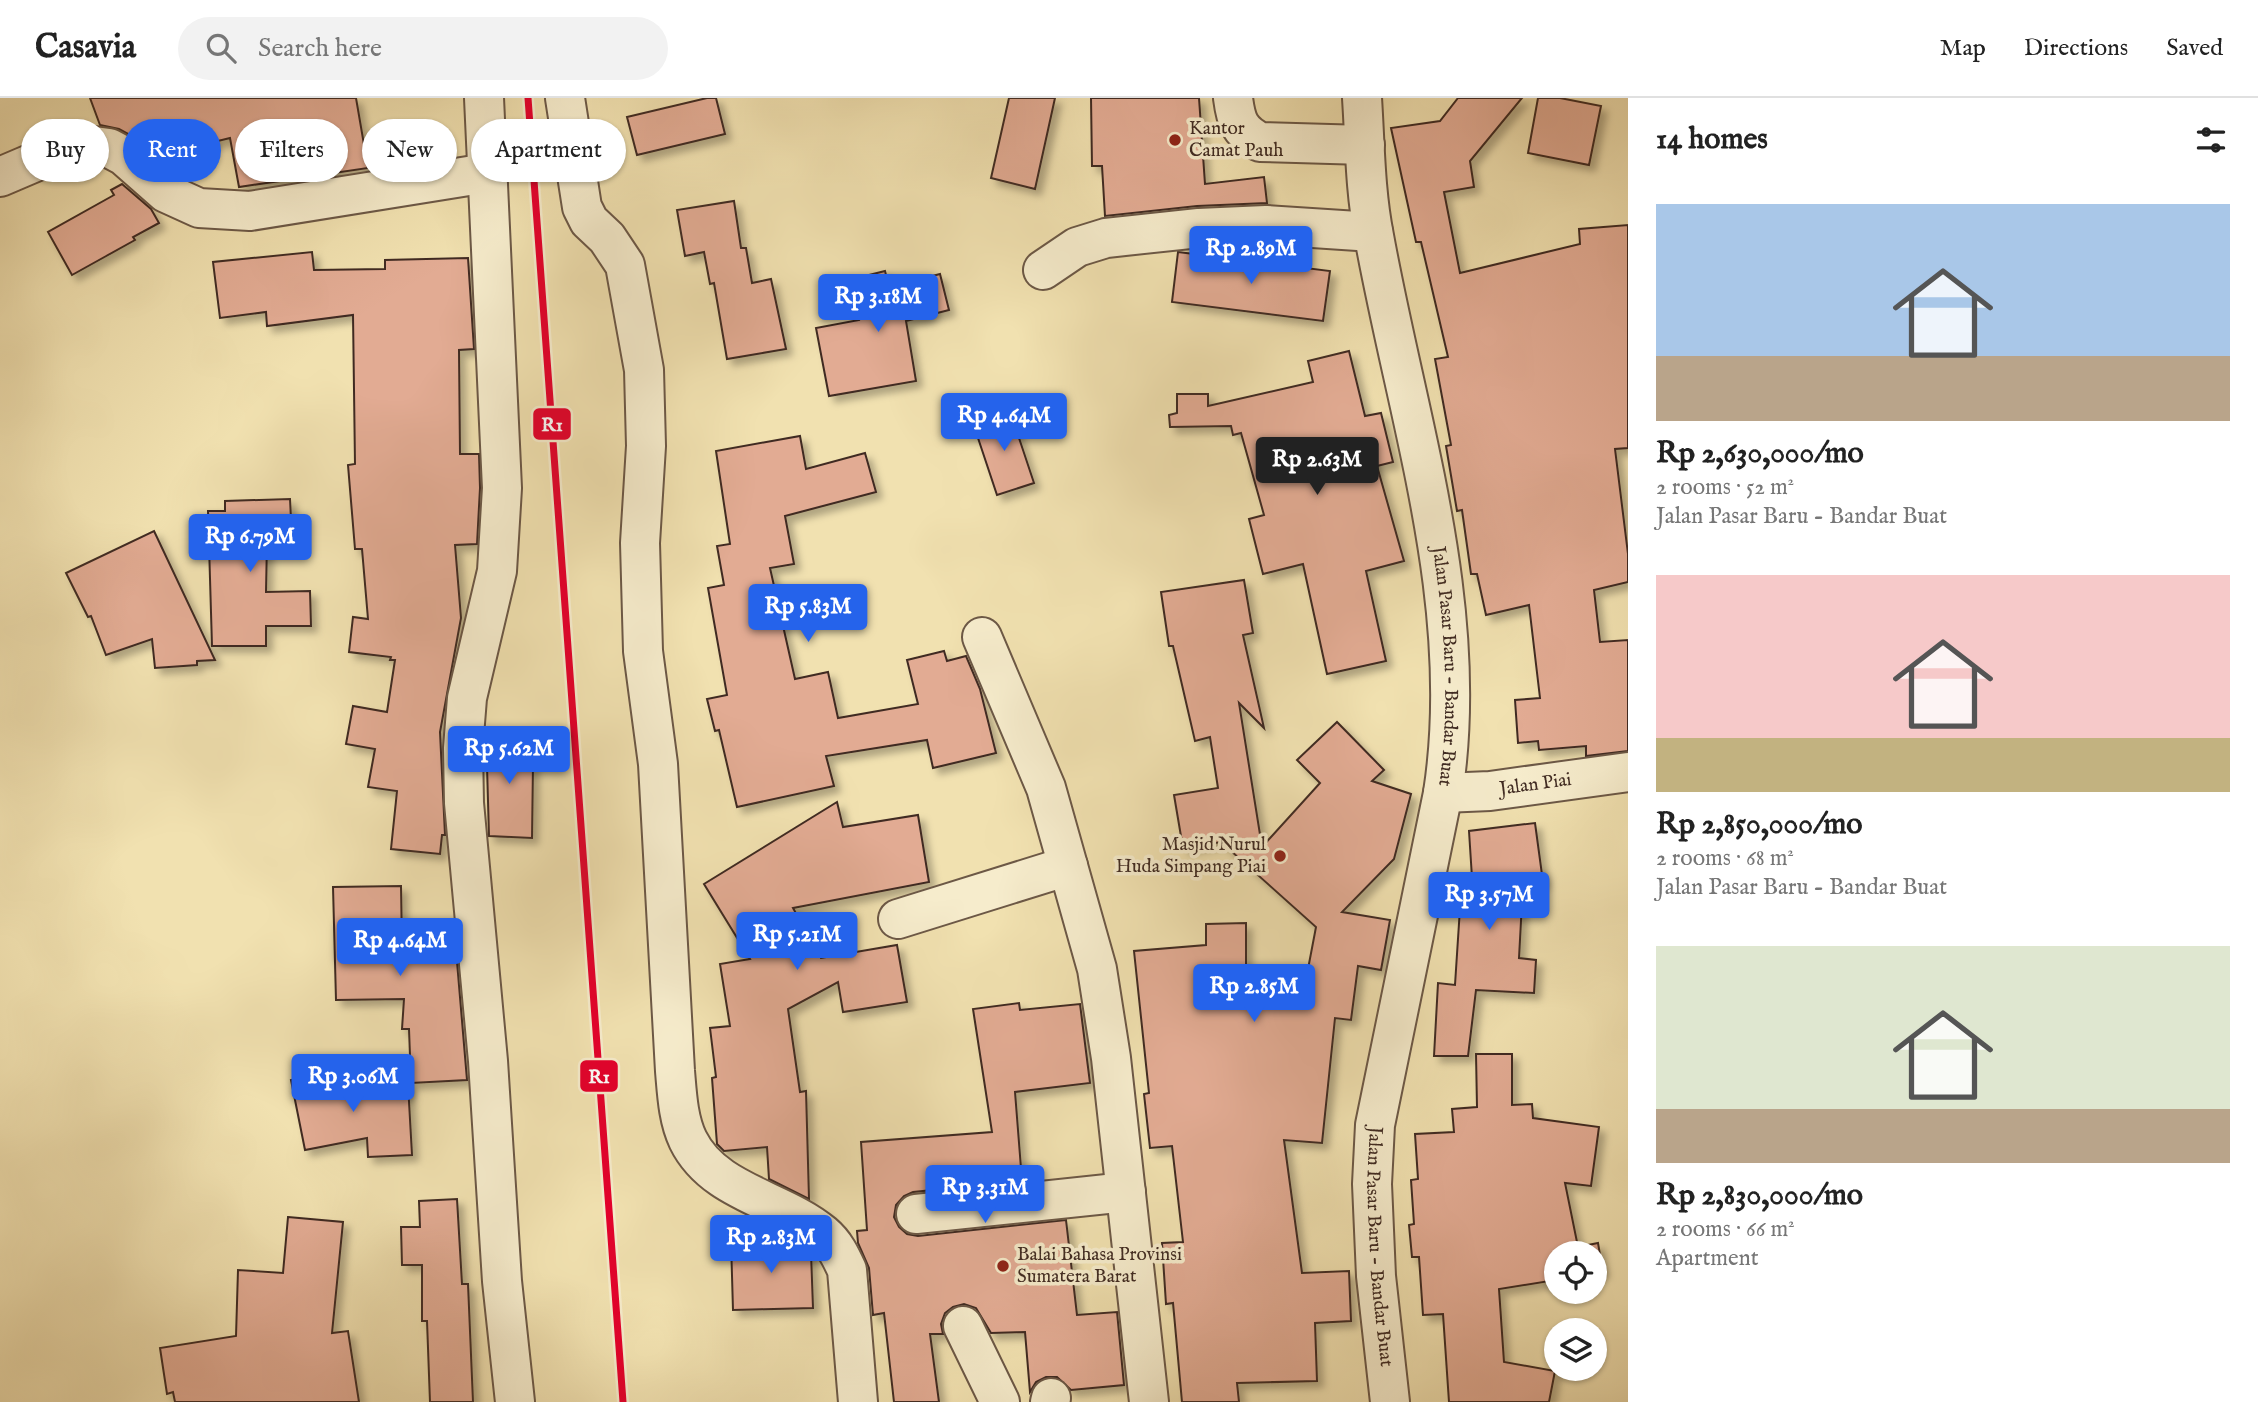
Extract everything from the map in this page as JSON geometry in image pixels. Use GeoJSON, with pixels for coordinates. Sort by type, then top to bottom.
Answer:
{"type":"FeatureCollection","features":[{"type":"Feature","properties":{"kind":"street"},"geometry":{"type":"LineString","coordinates":[[484,98],[485,119]]}},
{"type":"Feature","properties":{"kind":"street"},"geometry":{"type":"LineString","coordinates":[[565,98],[582,208],[589,221],[607,238],[625,265],[644,370],[646,446],[639,543],[643,651],[658,764],[674,1071],[680,1116],[688,1140],[705,1165],[735,1187],[824,1235],[838,1251],[847,1270],[858,1402]]}},
{"type":"Feature","properties":{"kind":"street"},"geometry":{"type":"LineString","coordinates":[[1233,98],[1237,123],[1247,135],[1260,142],[1366,145]]}},
{"type":"Feature","properties":{"kind":"street","name":"Jalan Pasar Baru - Bandar Buat"},"geometry":{"type":"LineString","coordinates":[[1362,98],[1373,232],[1429,500],[1444,593],[1452,670],[1452,724],[1443,793],[1376,1125],[1372,1184],[1376,1276],[1390,1402]]}},
{"type":"Feature","properties":{"kind":"street"},"geometry":{"type":"LineString","coordinates":[[0,177],[68,148],[87,145],[108,148],[124,156],[166,193],[199,208],[250,211],[471,176]]}},
{"type":"Feature","properties":{"kind":"street"},"geometry":{"type":"LineString","coordinates":[[488,182],[498,344],[501,532],[496,571],[467,698],[463,748],[464,803],[488,1061],[502,1281],[515,1402]]}},
{"type":"Feature","properties":{"kind":"street"},"geometry":{"type":"LineString","coordinates":[[1042,271],[1077,247],[1106,238],[1266,225],[1373,232]]}},
{"type":"Feature","properties":{"kind":"street"},"geometry":{"type":"LineString","coordinates":[[982,637],[1046,788],[1097,969],[1126,1192],[1149,1402]]}},
{"type":"Feature","properties":{"kind":"street","name":"Jalan Piai"},"geometry":{"type":"LineString","coordinates":[[1443,793],[1490,791],[1628,772]]}},
{"type":"Feature","properties":{"kind":"street"},"geometry":{"type":"LineString","coordinates":[[898,919],[1068,866]]}},
{"type":"Feature","properties":{"kind":"street"},"geometry":{"type":"LineString","coordinates":[[916,1214],[1126,1192]]}},
{"type":"Feature","properties":{"kind":"street"},"geometry":{"type":"LineString","coordinates":[[963,1326],[1000,1402]]}},
{"type":"Feature","properties":{"kind":"building"},"geometry":{"type":"Polygon","coordinates":[[[90,98],[356,98],[362,133],[362,169],[348,171],[348,119],[235,119],[235,165],[230,138],[221,140],[221,119],[123,119],[123,131],[109,127],[109,119],[98,119],[90,98]]]}},
{"type":"Feature","properties":{"kind":"building"},"geometry":{"type":"Polygon","coordinates":[[[716,98],[725,134],[637,155],[627,117],[716,98]]]}},
{"type":"Feature","properties":{"kind":"building"},"geometry":{"type":"Polygon","coordinates":[[[1009,98],[1055,98],[1035,189],[991,178],[1009,98]]]}},
{"type":"Feature","properties":{"kind":"building"},"geometry":{"type":"Polygon","coordinates":[[[1091,98],[1199,98],[1205,184],[1264,177],[1267,203],[1197,206],[1105,216],[1102,166],[1092,166],[1091,98]]]}},
{"type":"Feature","properties":{"kind":"building"},"geometry":{"type":"Polygon","coordinates":[[[1458,98],[1522,98],[1470,161],[1474,187],[1444,192],[1460,273],[1580,244],[1579,229],[1628,225],[1628,448],[1615,449],[1628,554],[1628,582],[1594,590],[1600,642],[1628,640],[1628,751],[1586,756],[1586,746],[1539,750],[1538,741],[1518,743],[1515,700],[1540,698],[1529,605],[1486,615],[1477,574],[1471,574],[1462,510],[1457,511],[1446,446],[1451,445],[1435,359],[1448,357],[1421,242],[1416,242],[1391,128],[1440,121],[1458,98]]]}},
{"type":"Feature","properties":{"kind":"building"},"geometry":{"type":"Polygon","coordinates":[[[1538,98],[1560,98],[1601,106],[1589,165],[1528,153],[1538,98]]]}},
{"type":"Feature","properties":{"kind":"building"},"geometry":{"type":"Polygon","coordinates":[[[238,182],[273,182],[239,187],[238,182]]]}},
{"type":"Feature","properties":{"kind":"building"},"geometry":{"type":"Polygon","coordinates":[[[122,184],[151,209],[159,223],[133,237],[135,240],[72,275],[48,232],[114,195],[111,190],[122,184]]]}},
{"type":"Feature","properties":{"kind":"building"},"geometry":{"type":"Polygon","coordinates":[[[734,201],[741,248],[746,248],[752,283],[771,279],[786,349],[727,359],[714,283],[710,284],[704,252],[685,256],[677,210],[734,201]]]}},
{"type":"Feature","properties":{"kind":"building"},"geometry":{"type":"Polygon","coordinates":[[[312,252],[314,270],[385,269],[385,260],[468,258],[474,349],[459,350],[460,454],[479,454],[480,488],[477,544],[455,545],[461,618],[440,732],[445,835],[442,835],[440,854],[391,849],[397,791],[368,787],[375,749],[346,744],[353,706],[387,712],[395,660],[390,660],[391,657],[349,652],[353,617],[368,619],[362,549],[355,549],[348,465],[355,464],[353,315],[267,326],[266,312],[220,318],[213,262],[312,252]]]}},
{"type":"Feature","properties":{"kind":"building"},"geometry":{"type":"Polygon","coordinates":[[[1178,252],[1330,271],[1323,321],[1172,302],[1178,252]]]}},
{"type":"Feature","properties":{"kind":"building"},"geometry":{"type":"Polygon","coordinates":[[[885,271],[889,287],[940,274],[949,310],[906,321],[916,381],[829,396],[816,328],[859,320],[849,280],[885,271]]]}},
{"type":"Feature","properties":{"kind":"building"},"geometry":{"type":"Polygon","coordinates":[[[1349,351],[1365,416],[1381,413],[1393,462],[1377,466],[1404,561],[1366,571],[1386,661],[1327,674],[1303,564],[1263,574],[1249,519],[1264,515],[1241,433],[1233,435],[1231,426],[1170,427],[1169,415],[1177,413],[1177,394],[1208,394],[1208,406],[1313,382],[1308,361],[1349,351]]]}},
{"type":"Feature","properties":{"kind":"building"},"geometry":{"type":"Polygon","coordinates":[[[1010,411],[1034,483],[997,495],[973,423],[1010,411]]]}},
{"type":"Feature","properties":{"kind":"building"},"geometry":{"type":"Polygon","coordinates":[[[800,436],[806,469],[865,453],[876,492],[785,516],[794,564],[770,568],[795,679],[828,672],[838,718],[918,704],[907,660],[944,651],[947,661],[966,656],[980,689],[996,753],[933,768],[927,740],[826,756],[834,786],[737,807],[719,730],[715,731],[707,699],[727,695],[708,588],[724,585],[717,546],[730,544],[716,451],[800,436]]]}},
{"type":"Feature","properties":{"kind":"building"},"geometry":{"type":"Polygon","coordinates":[[[290,499],[292,540],[267,541],[266,592],[310,591],[311,626],[266,626],[266,646],[212,646],[208,511],[225,511],[225,501],[290,499]]]}},
{"type":"Feature","properties":{"kind":"building"},"geometry":{"type":"Polygon","coordinates":[[[154,531],[215,660],[197,661],[197,665],[155,668],[152,639],[106,655],[91,616],[88,617],[66,573],[154,531]]]}},
{"type":"Feature","properties":{"kind":"building"},"geometry":{"type":"Polygon","coordinates":[[[1244,580],[1253,633],[1243,635],[1264,728],[1239,703],[1262,847],[1320,783],[1297,760],[1337,722],[1384,770],[1372,781],[1411,794],[1394,859],[1342,912],[1390,920],[1381,970],[1358,966],[1351,1020],[1335,1018],[1322,1143],[1284,1140],[1302,1273],[1349,1271],[1351,1321],[1315,1323],[1317,1381],[1237,1383],[1239,1402],[1182,1402],[1173,1303],[1166,1304],[1162,1243],[1183,1242],[1172,1146],[1150,1148],[1144,1094],[1149,1093],[1134,951],[1206,945],[1206,924],[1246,923],[1246,984],[1301,988],[1304,968],[1308,969],[1316,927],[1221,842],[1183,848],[1174,795],[1218,788],[1210,737],[1195,741],[1173,646],[1169,646],[1161,592],[1244,580]]]}},
{"type":"Feature","properties":{"kind":"building"},"geometry":{"type":"Polygon","coordinates":[[[486,731],[521,731],[522,764],[533,764],[532,838],[489,836],[486,731]]]}},
{"type":"Feature","properties":{"kind":"building"},"geometry":{"type":"Polygon","coordinates":[[[837,802],[843,827],[918,815],[929,882],[793,908],[821,958],[897,945],[907,1002],[843,1012],[838,982],[788,1009],[800,1092],[806,1091],[809,1199],[769,1179],[767,1147],[724,1151],[717,1144],[712,1078],[716,1077],[710,1028],[730,1026],[720,964],[750,959],[704,884],[837,802]]]}},
{"type":"Feature","properties":{"kind":"building"},"geometry":{"type":"Polygon","coordinates":[[[1535,823],[1543,882],[1523,884],[1519,958],[1536,960],[1534,993],[1476,990],[1468,1056],[1434,1056],[1438,983],[1455,985],[1460,908],[1474,909],[1469,831],[1535,823]]]}},
{"type":"Feature","properties":{"kind":"building"},"geometry":{"type":"Polygon","coordinates":[[[401,886],[402,946],[456,950],[467,1080],[411,1083],[409,1029],[402,1029],[404,999],[336,1000],[333,887],[401,886]]]}},
{"type":"Feature","properties":{"kind":"building"},"geometry":{"type":"Polygon","coordinates":[[[1019,1003],[1020,1010],[1080,1004],[1090,1083],[1015,1092],[1022,1181],[913,1192],[904,1196],[896,1205],[894,1217],[899,1227],[907,1234],[918,1236],[1066,1220],[1077,1315],[1117,1312],[1124,1385],[1071,1390],[1057,1377],[1046,1377],[1036,1382],[1030,1392],[1025,1332],[991,1333],[976,1308],[964,1304],[945,1313],[941,1324],[943,1334],[930,1334],[939,1402],[894,1402],[884,1313],[873,1315],[869,1268],[858,1243],[857,1231],[867,1230],[861,1142],[992,1132],[973,1009],[1019,1003]]]}},
{"type":"Feature","properties":{"kind":"building"},"geometry":{"type":"Polygon","coordinates":[[[1476,1054],[1512,1054],[1512,1105],[1532,1104],[1533,1118],[1599,1127],[1591,1186],[1565,1183],[1577,1241],[1544,1241],[1544,1282],[1499,1289],[1504,1362],[1544,1369],[1544,1381],[1553,1381],[1549,1402],[1449,1402],[1443,1314],[1423,1315],[1419,1257],[1412,1257],[1409,1225],[1414,1224],[1411,1180],[1418,1179],[1415,1134],[1454,1132],[1452,1109],[1477,1107],[1476,1054]]]}},
{"type":"Feature","properties":{"kind":"building"},"geometry":{"type":"Polygon","coordinates":[[[351,1068],[355,1086],[408,1084],[412,1155],[368,1157],[367,1138],[305,1150],[291,1080],[351,1068]]]}},
{"type":"Feature","properties":{"kind":"building"},"geometry":{"type":"Polygon","coordinates":[[[457,1199],[462,1284],[468,1284],[473,1402],[430,1402],[427,1321],[422,1321],[422,1265],[402,1265],[401,1227],[420,1227],[419,1201],[457,1199]]]}},
{"type":"Feature","properties":{"kind":"building"},"geometry":{"type":"Polygon","coordinates":[[[288,1217],[343,1222],[332,1333],[348,1331],[359,1402],[175,1402],[173,1392],[167,1394],[160,1348],[236,1336],[238,1270],[283,1273],[288,1217]]]}},
{"type":"Feature","properties":{"kind":"building"},"geometry":{"type":"Polygon","coordinates":[[[773,1229],[811,1253],[813,1308],[733,1310],[731,1241],[773,1240],[773,1229]]]}},
{"type":"Feature","properties":{"kind":"transit line","name":"R1"},"geometry":{"type":"LineString","coordinates":[[528,98],[623,1402]]}},
{"type":"Feature","properties":{"kind":"place","name":"Kantor Camat Pauh"},"geometry":{"type":"Point","coordinates":[1175,140]}},
{"type":"Feature","properties":{"kind":"place","name":"Masjid Nurul Huda Simpang Piai"},"geometry":{"type":"Point","coordinates":[1280,856]}},
{"type":"Feature","properties":{"kind":"place","name":"Balai Bahasa Provinsi Sumatera Barat"},"geometry":{"type":"Point","coordinates":[1003,1266]}}]}
